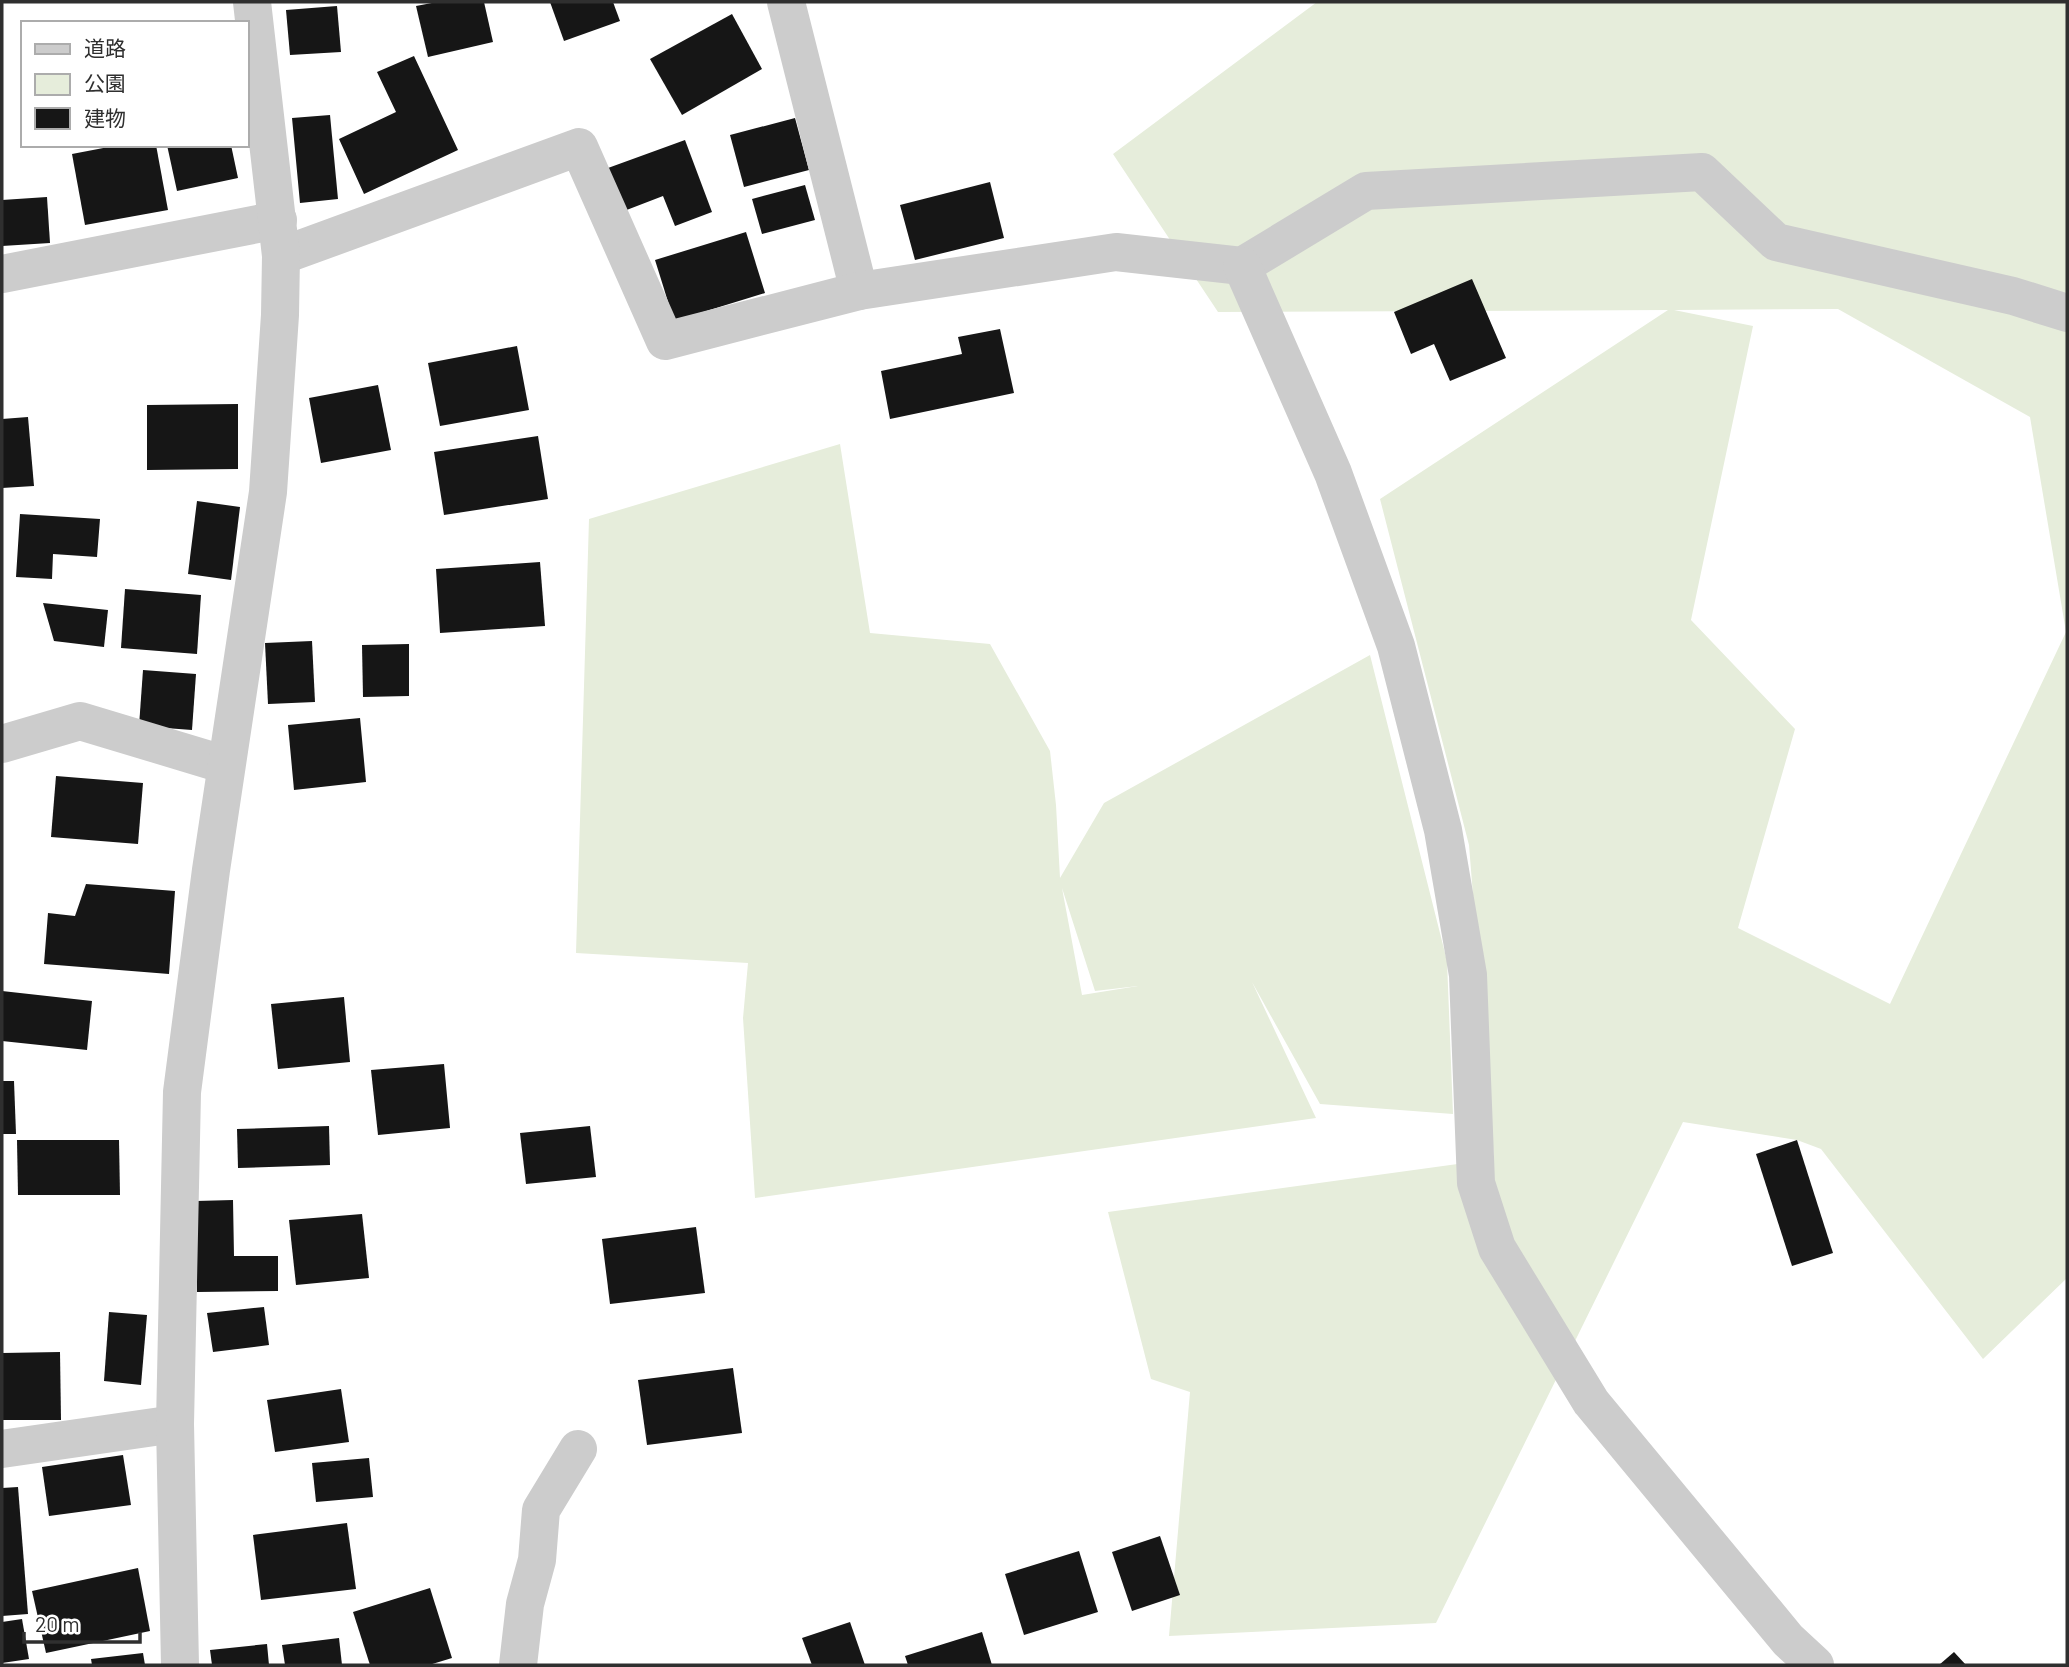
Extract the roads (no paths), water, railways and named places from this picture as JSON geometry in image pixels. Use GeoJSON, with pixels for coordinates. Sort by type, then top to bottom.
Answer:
{"type":"FeatureCollection","features":[{"type":"Feature","properties":{"kind":"street"},"geometry":{"type":"LineString","coordinates":[[180,1665],[174,1424],[182,1092],[226,765],[268,492],[280,315],[280,238],[252,2]]}},
{"type":"Feature","properties":{"kind":"street"},"geometry":{"type":"LineString","coordinates":[[786,2],[859,291]]}},
{"type":"Feature","properties":{"kind":"street"},"geometry":{"type":"LineString","coordinates":[[2,274],[280,238],[579,147],[665,341],[859,291],[1116,252],[1242,266],[1366,191],[1702,172],[1776,242],[2013,296],[2067,313]]}},
{"type":"Feature","properties":{"kind":"street"},"geometry":{"type":"LineString","coordinates":[[1242,266],[1333,473],[1396,646],[1443,830],[1468,975],[1476,1183],[1497,1248],[1591,1402],[1788,1640],[1815,1665]]}},
{"type":"Feature","properties":{"kind":"street"},"geometry":{"type":"LineString","coordinates":[[2,744],[80,721],[226,765]]}},
{"type":"Feature","properties":{"kind":"street"},"geometry":{"type":"LineString","coordinates":[[2,1449],[174,1424]]}},
{"type":"Feature","properties":{"kind":"street"},"geometry":{"type":"LineString","coordinates":[[518,1665],[525,1604],[537,1560],[541,1510],[578,1449]]}}]}
